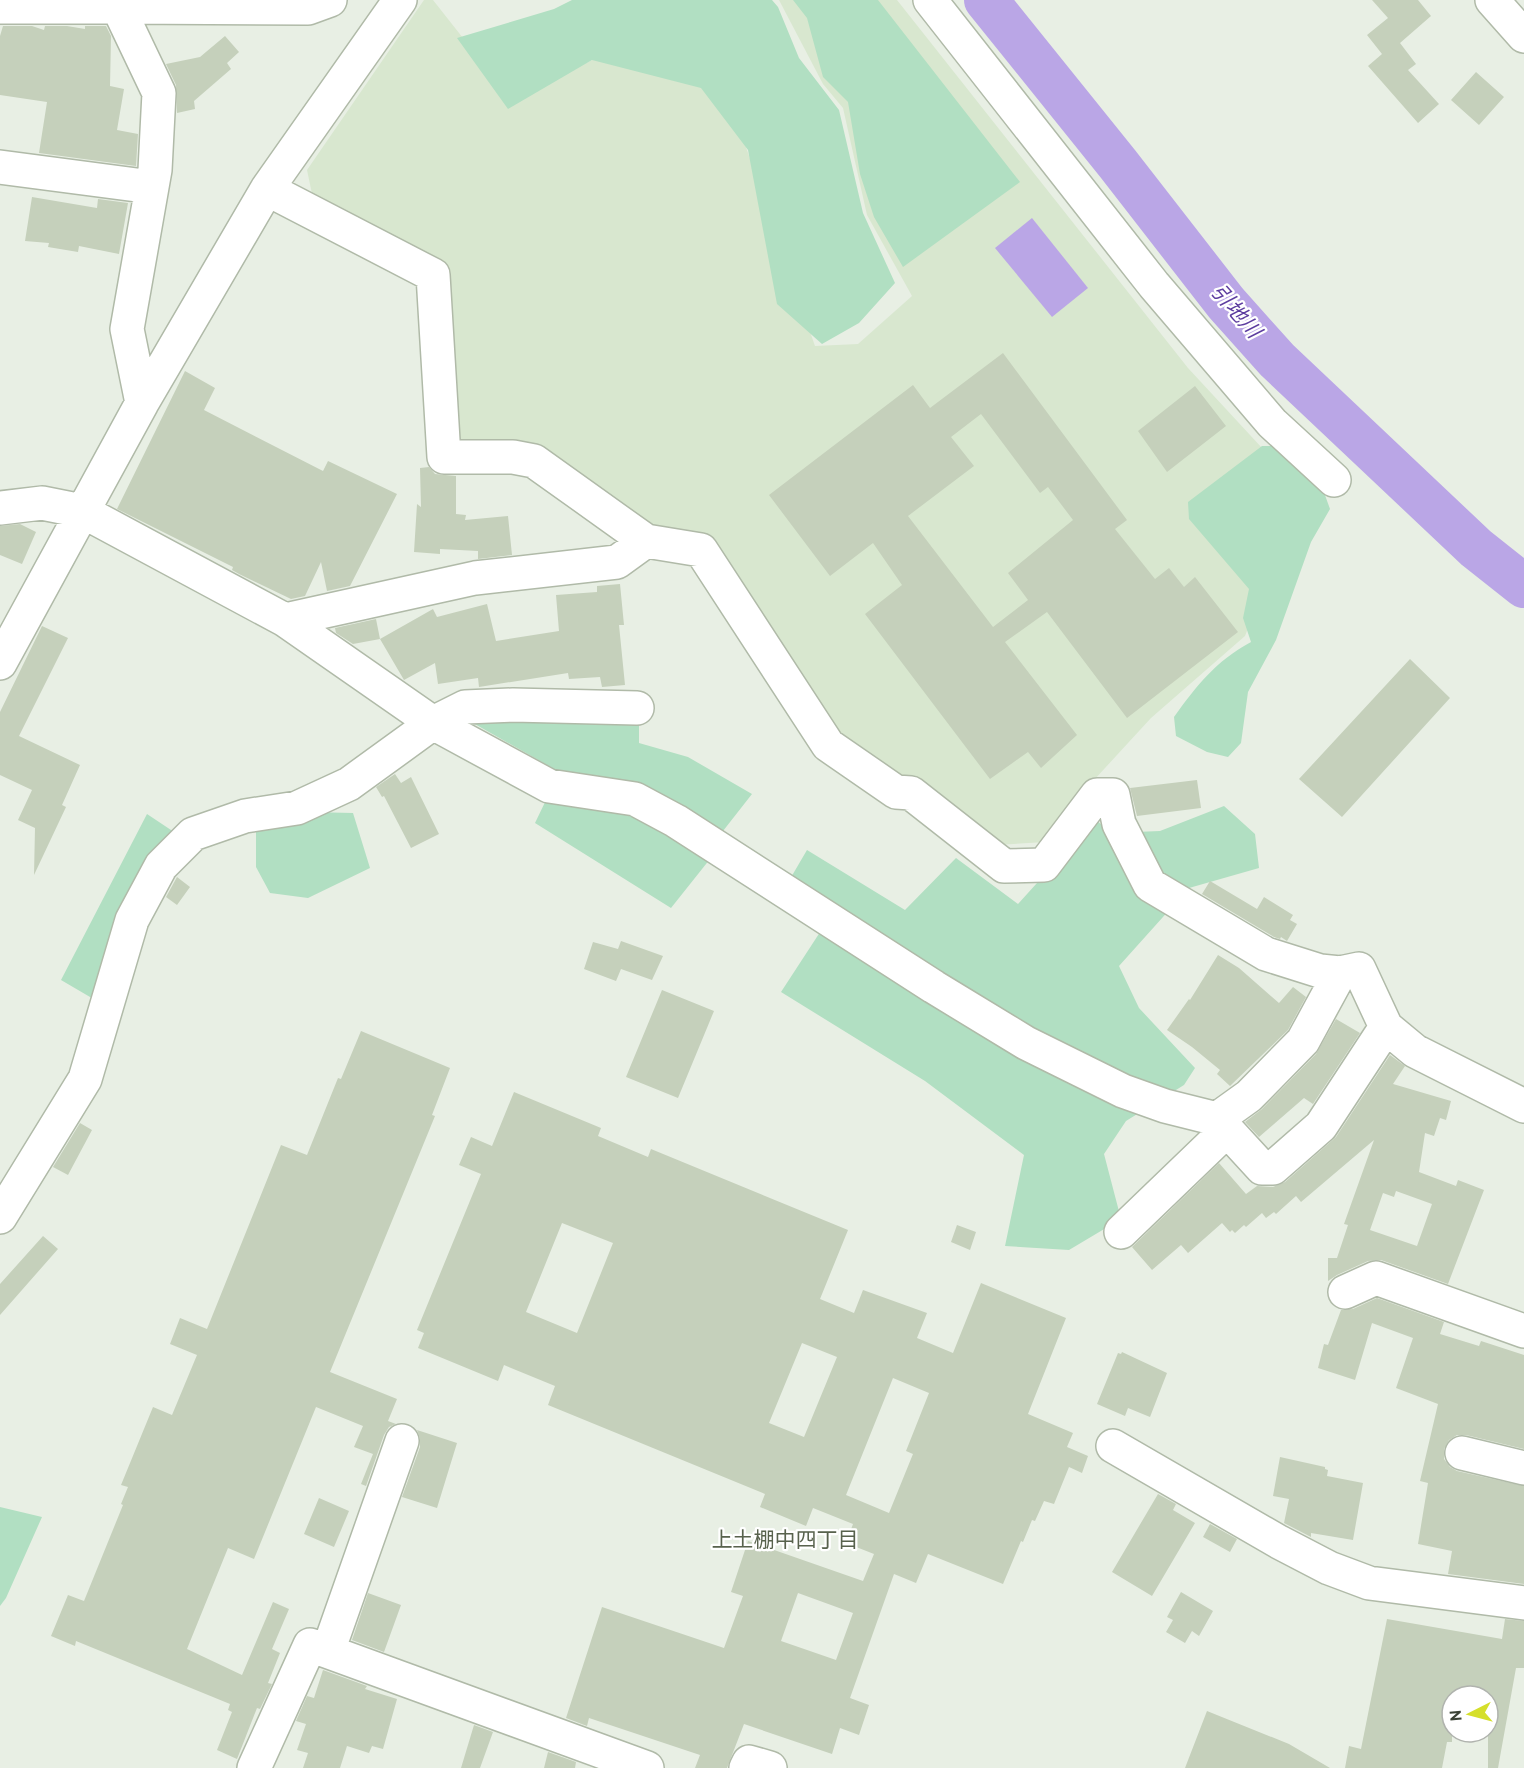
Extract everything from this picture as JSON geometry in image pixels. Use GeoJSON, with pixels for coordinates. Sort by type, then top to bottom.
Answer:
{"type":"FeatureCollection","features":[{"type":"Feature","properties":{"kind":"street"},"geometry":{"type":"LineString","coordinates":[[0,7],[308,8],[330,0]]}},
{"type":"Feature","properties":{"kind":"street"},"geometry":{"type":"LineString","coordinates":[[0,663],[142,403],[267,189],[400,0]]}},
{"type":"Feature","properties":{"kind":"street"},"geometry":{"type":"LineString","coordinates":[[930,0],[1154,285],[1272,423],[1334,480]]}},
{"type":"Feature","properties":{"kind":"street"},"geometry":{"type":"LineString","coordinates":[[1492,0],[1524,36]]}},
{"type":"Feature","properties":{"kind":"street"},"geometry":{"type":"LineString","coordinates":[[118,7],[159,93],[155,170],[127,329],[142,403]]}},
{"type":"Feature","properties":{"kind":"street"},"geometry":{"type":"LineString","coordinates":[[0,167],[152,187]]}},
{"type":"Feature","properties":{"kind":"street"},"geometry":{"type":"LineString","coordinates":[[267,189],[433,275],[444,457],[513,457],[534,460],[646,541],[701,550],[828,745],[896,792],[911,793],[1004,866],[1044,865],[1097,795],[1113,795],[1119,824],[1150,885],[1266,954],[1320,971],[1340,973],[1359,969],[1386,1027],[1415,1051],[1524,1106]]}},
{"type":"Feature","properties":{"kind":"street"},"geometry":{"type":"LineString","coordinates":[[0,508],[42,503],[82,511],[285,620],[433,723],[549,786],[635,799],[696,834],[934,987],[1026,1043],[1123,1091],[1222,1124],[1262,1167],[1273,1168],[1322,1126],[1386,1027]]}},
{"type":"Feature","properties":{"kind":"street"},"geometry":{"type":"LineString","coordinates":[[285,620],[475,578],[617,562],[646,541]]}},
{"type":"Feature","properties":{"kind":"street"},"geometry":{"type":"LineString","coordinates":[[0,1217],[85,1079],[132,920],[161,866],[193,834],[245,816],[297,808],[349,784],[433,723],[465,707],[513,705],[637,708]]}},
{"type":"Feature","properties":{"kind":"street"},"geometry":{"type":"LineString","coordinates":[[1121,1232],[1303,1041],[1340,973]]}},
{"type":"Feature","properties":{"kind":"street"},"geometry":{"type":"LineString","coordinates":[[1345,1292],[1376,1278],[1524,1331]]}},
{"type":"Feature","properties":{"kind":"street"},"geometry":{"type":"LineString","coordinates":[[327,1651],[402,1441]]}},
{"type":"Feature","properties":{"kind":"street"},"geometry":{"type":"LineString","coordinates":[[1113,1446],[1279,1542],[1329,1568],[1369,1583],[1524,1603]]}},
{"type":"Feature","properties":{"kind":"street"},"geometry":{"type":"LineString","coordinates":[[1462,1453],[1524,1468]]}},
{"type":"Feature","properties":{"kind":"street"},"geometry":{"type":"LineString","coordinates":[[254,1768],[310,1645],[594,1759],[647,1768]]}},
{"type":"Feature","properties":{"kind":"street"},"geometry":{"type":"LineString","coordinates":[[746,1768],[749,1762],[770,1768]]}},
{"type":"Feature","properties":{"kind":"shaded area"},"geometry":{"type":"Polygon","coordinates":[[[424,0],[433,0],[500,85],[519,96],[635,39],[714,55],[815,346],[858,344],[912,296],[867,215],[843,108],[823,84],[779,0],[897,0],[1188,368],[1302,491],[1245,636],[1151,718],[1094,780],[1045,842],[996,845],[928,785],[907,780],[839,736],[711,541],[642,527],[546,452],[454,447],[439,274],[315,208],[307,170],[424,0]]]}},
{"type":"Feature","properties":{"kind":"shaded area"},"geometry":{"type":"Polygon","coordinates":[[[572,0],[772,0],[778,7],[799,58],[839,110],[863,213],[895,283],[859,323],[822,344],[777,304],[748,150],[701,88],[592,60],[508,109],[457,38],[554,9],[572,0]]]}},
{"type":"Feature","properties":{"kind":"shaded area"},"geometry":{"type":"Polygon","coordinates":[[[793,0],[878,0],[1020,182],[903,267],[874,217],[860,174],[848,102],[823,77],[807,18],[793,0]]]}},
{"type":"Feature","properties":{"kind":"shaded area"},"geometry":{"type":"Polygon","coordinates":[[[1032,218],[1088,288],[1052,317],[995,248],[1032,218]]]}},
{"type":"Feature","properties":{"kind":"shaded area"},"geometry":{"type":"Polygon","coordinates":[[[1262,446],[1281,446],[1321,484],[1330,509],[1311,542],[1276,640],[1248,692],[1241,743],[1228,757],[1207,752],[1176,736],[1174,717],[1191,694],[1217,666],[1251,642],[1243,618],[1249,589],[1189,519],[1188,502],[1262,446]]]}},
{"type":"Feature","properties":{"kind":"shaded area"},"geometry":{"type":"Polygon","coordinates":[[[639,717],[639,743],[688,757],[752,794],[723,831],[628,783],[556,770],[466,719],[639,717]]]}},
{"type":"Feature","properties":{"kind":"shaded area"},"geometry":{"type":"Polygon","coordinates":[[[548,796],[632,810],[710,859],[671,908],[535,823],[548,796]]]}},
{"type":"Feature","properties":{"kind":"shaded area"},"geometry":{"type":"Polygon","coordinates":[[[1224,806],[1255,834],[1259,868],[1189,888],[1119,966],[1139,1008],[1195,1068],[1184,1085],[1126,1121],[1104,1154],[1121,1219],[1069,1250],[1005,1246],[1024,1155],[925,1081],[781,992],[826,923],[783,891],[807,850],[905,910],[956,858],[1018,904],[1095,819],[1111,833],[1160,831],[1224,806]]]}},
{"type":"Feature","properties":{"kind":"shaded area"},"geometry":{"type":"Polygon","coordinates":[[[310,812],[353,813],[370,868],[308,898],[270,893],[256,867],[256,829],[310,812]]]}},
{"type":"Feature","properties":{"kind":"shaded area"},"geometry":{"type":"Polygon","coordinates":[[[147,814],[180,836],[102,1004],[61,980],[147,814]]]}},
{"type":"Feature","properties":{"kind":"shaded area"},"geometry":{"type":"Polygon","coordinates":[[[0,1507],[42,1517],[6,1598],[0,1606],[0,1507]]]}},
{"type":"Feature","properties":{"kind":"building"},"geometry":{"type":"Polygon","coordinates":[[[1372,0],[1418,0],[1431,16],[1400,43],[1416,64],[1408,70],[1439,104],[1418,123],[1368,66],[1382,54],[1367,35],[1388,18],[1372,0]]]}},
{"type":"Feature","properties":{"kind":"building"},"geometry":{"type":"Polygon","coordinates":[[[3,26],[32,26],[44,30],[45,26],[85,29],[85,26],[106,26],[111,36],[110,86],[124,89],[117,130],[138,134],[136,166],[39,153],[47,102],[0,95],[0,36],[3,26]]]}},
{"type":"Feature","properties":{"kind":"building"},"geometry":{"type":"Polygon","coordinates":[[[225,36],[239,52],[227,63],[231,69],[194,101],[195,109],[177,113],[176,85],[166,64],[200,57],[225,36]]]}},
{"type":"Feature","properties":{"kind":"building"},"geometry":{"type":"Polygon","coordinates":[[[1476,72],[1504,97],[1479,125],[1451,100],[1476,72]]]}},
{"type":"Feature","properties":{"kind":"building"},"geometry":{"type":"Polygon","coordinates":[[[32,197],[97,208],[98,199],[128,203],[119,254],[79,246],[78,252],[48,247],[49,243],[25,241],[32,197]]]}},
{"type":"Feature","properties":{"kind":"building"},"geometry":{"type":"Polygon","coordinates":[[[1003,353],[1127,520],[1115,529],[1155,579],[1169,568],[1184,587],[1195,577],[1238,632],[1127,718],[1047,612],[1005,642],[1077,735],[1041,768],[1028,752],[990,779],[865,614],[902,585],[873,543],[830,576],[769,495],[913,385],[930,408],[1003,353]],[[981,414],[951,437],[974,466],[908,516],[993,627],[1028,600],[1008,573],[1073,520],[1048,487],[1040,493],[981,414]]]}},
{"type":"Feature","properties":{"kind":"building"},"geometry":{"type":"Polygon","coordinates":[[[185,371],[215,388],[204,410],[323,471],[328,461],[397,494],[350,586],[327,591],[321,562],[305,596],[291,599],[117,509],[185,371]]]}},
{"type":"Feature","properties":{"kind":"building"},"geometry":{"type":"Polygon","coordinates":[[[1195,386],[1226,426],[1167,472],[1138,431],[1195,386]]]}},
{"type":"Feature","properties":{"kind":"building"},"geometry":{"type":"Polygon","coordinates":[[[429,467],[435,474],[456,476],[456,514],[466,515],[465,520],[508,516],[512,555],[478,559],[478,551],[440,549],[440,554],[414,552],[417,504],[421,507],[420,468],[429,467]]]}},
{"type":"Feature","properties":{"kind":"building"},"geometry":{"type":"Polygon","coordinates":[[[20,524],[36,532],[22,564],[0,555],[0,526],[20,524]]]}},
{"type":"Feature","properties":{"kind":"building"},"geometry":{"type":"Polygon","coordinates":[[[620,584],[624,625],[619,625],[625,685],[602,687],[600,677],[569,679],[568,673],[479,687],[478,678],[438,684],[435,663],[404,680],[380,639],[433,609],[437,617],[487,604],[496,641],[559,631],[556,595],[597,592],[597,586],[620,584]]]}},
{"type":"Feature","properties":{"kind":"building"},"geometry":{"type":"Polygon","coordinates":[[[376,619],[380,639],[353,644],[336,633],[335,628],[376,619]]]}},
{"type":"Feature","properties":{"kind":"building"},"geometry":{"type":"Polygon","coordinates":[[[42,626],[68,638],[19,736],[80,765],[62,805],[66,807],[34,875],[35,828],[18,820],[32,790],[0,775],[0,712],[42,626]]]}},
{"type":"Feature","properties":{"kind":"building"},"geometry":{"type":"Polygon","coordinates":[[[1410,659],[1450,698],[1342,817],[1299,779],[1410,659]]]}},
{"type":"Feature","properties":{"kind":"building"},"geometry":{"type":"Polygon","coordinates":[[[395,774],[401,783],[411,777],[439,834],[411,848],[384,796],[382,797],[376,787],[395,774]]]}},
{"type":"Feature","properties":{"kind":"building"},"geometry":{"type":"Polygon","coordinates":[[[1197,780],[1201,808],[1137,816],[1130,788],[1197,780]]]}},
{"type":"Feature","properties":{"kind":"building"},"geometry":{"type":"Polygon","coordinates":[[[177,877],[190,887],[177,905],[166,897],[177,877]]]}},
{"type":"Feature","properties":{"kind":"building"},"geometry":{"type":"Polygon","coordinates":[[[1210,881],[1257,909],[1264,897],[1293,915],[1290,920],[1297,924],[1287,941],[1281,937],[1280,939],[1274,937],[1202,894],[1210,881]]]}},
{"type":"Feature","properties":{"kind":"building"},"geometry":{"type":"Polygon","coordinates":[[[621,941],[663,956],[652,980],[621,969],[616,981],[584,969],[593,942],[618,949],[621,941]]]}},
{"type":"Feature","properties":{"kind":"building"},"geometry":{"type":"Polygon","coordinates":[[[1218,955],[1239,968],[1279,1003],[1293,987],[1306,997],[1288,1030],[1230,1086],[1217,1074],[1220,1070],[1167,1030],[1190,1000],[1218,955]]]}},
{"type":"Feature","properties":{"kind":"building"},"geometry":{"type":"Polygon","coordinates":[[[662,990],[714,1011],[678,1098],[626,1077],[662,990]]]}},
{"type":"Feature","properties":{"kind":"building"},"geometry":{"type":"Polygon","coordinates":[[[1336,1019],[1360,1033],[1313,1104],[1304,1098],[1259,1137],[1245,1122],[1262,1109],[1316,1054],[1336,1019]]]}},
{"type":"Feature","properties":{"kind":"building"},"geometry":{"type":"Polygon","coordinates":[[[361,1031],[450,1068],[432,1115],[435,1116],[330,1372],[397,1399],[388,1421],[396,1424],[389,1427],[384,1435],[366,1486],[361,1484],[373,1454],[354,1447],[363,1426],[316,1407],[254,1559],[228,1548],[187,1649],[242,1675],[273,1602],[289,1609],[272,1649],[280,1653],[268,1683],[272,1684],[260,1709],[257,1708],[237,1759],[217,1750],[232,1712],[228,1710],[230,1704],[76,1641],[75,1646],[51,1636],[68,1595],[84,1601],[123,1505],[121,1504],[128,1487],[121,1485],[153,1407],[172,1415],[197,1355],[170,1344],[180,1318],[207,1329],[281,1145],[307,1155],[338,1078],[341,1079],[361,1031]]]}},
{"type":"Feature","properties":{"kind":"building"},"geometry":{"type":"Polygon","coordinates":[[[1390,1055],[1405,1066],[1393,1084],[1451,1101],[1446,1120],[1440,1118],[1434,1136],[1425,1133],[1419,1172],[1456,1186],[1458,1180],[1484,1190],[1448,1284],[1381,1260],[1368,1261],[1328,1281],[1328,1258],[1337,1258],[1348,1225],[1344,1224],[1374,1140],[1301,1202],[1296,1196],[1276,1214],[1274,1212],[1266,1218],[1262,1213],[1235,1233],[1232,1230],[1230,1232],[1222,1223],[1188,1253],[1181,1245],[1152,1270],[1132,1247],[1219,1163],[1246,1194],[1257,1186],[1273,1187],[1285,1182],[1336,1137],[1390,1055]],[[1396,1191],[1394,1197],[1383,1193],[1370,1230],[1417,1246],[1432,1204],[1396,1191]]]}},
{"type":"Feature","properties":{"kind":"building"},"geometry":{"type":"Polygon","coordinates":[[[514,1092],[601,1128],[598,1136],[648,1157],[651,1149],[848,1230],[820,1299],[854,1313],[863,1290],[927,1313],[917,1338],[953,1353],[981,1283],[1066,1318],[1028,1414],[1073,1433],[1067,1447],[1088,1456],[1082,1473],[1069,1467],[1054,1504],[1044,1501],[1035,1521],[1032,1520],[1023,1542],[1021,1541],[1003,1584],[928,1554],[916,1583],[894,1574],[850,1698],[869,1705],[859,1735],[840,1728],[832,1754],[744,1724],[727,1768],[695,1768],[700,1755],[589,1718],[587,1726],[566,1718],[602,1607],[724,1648],[743,1596],[731,1592],[748,1541],[863,1581],[874,1554],[846,1543],[853,1524],[813,1508],[806,1526],[760,1507],[765,1494],[548,1405],[555,1386],[504,1365],[498,1381],[418,1348],[424,1333],[417,1330],[481,1174],[459,1165],[471,1137],[492,1146],[514,1092]],[[562,1223],[526,1312],[577,1333],[613,1243],[562,1223]],[[802,1343],[769,1423],[804,1437],[837,1357],[802,1343]],[[893,1378],[846,1495],[889,1513],[913,1454],[906,1451],[929,1393],[893,1378]],[[798,1593],[781,1641],[836,1660],[853,1613],[798,1593]]]}},
{"type":"Feature","properties":{"kind":"building"},"geometry":{"type":"Polygon","coordinates":[[[80,1123],[92,1130],[68,1175],[53,1167],[80,1123]]]}},
{"type":"Feature","properties":{"kind":"building"},"geometry":{"type":"Polygon","coordinates":[[[957,1225],[976,1232],[970,1250],[951,1242],[957,1225]]]}},
{"type":"Feature","properties":{"kind":"building"},"geometry":{"type":"Polygon","coordinates":[[[43,1236],[58,1249],[0,1315],[0,1284],[43,1236]]]}},
{"type":"Feature","properties":{"kind":"building"},"geometry":{"type":"Polygon","coordinates":[[[1377,1298],[1444,1322],[1440,1334],[1479,1346],[1481,1341],[1524,1355],[1524,1449],[1466,1435],[1457,1435],[1449,1440],[1444,1449],[1444,1459],[1450,1467],[1457,1471],[1524,1486],[1524,1584],[1448,1574],[1452,1551],[1418,1544],[1428,1483],[1420,1481],[1438,1404],[1396,1388],[1413,1338],[1372,1323],[1355,1380],[1318,1368],[1324,1344],[1328,1345],[1341,1310],[1353,1309],[1377,1298]]]}},
{"type":"Feature","properties":{"kind":"building"},"geometry":{"type":"Polygon","coordinates":[[[1122,1352],[1167,1373],[1150,1417],[1128,1408],[1125,1416],[1097,1404],[1118,1353],[1122,1352]]]}},
{"type":"Feature","properties":{"kind":"building"},"geometry":{"type":"Polygon","coordinates":[[[417,1430],[457,1443],[437,1508],[402,1497],[420,1447],[417,1430]]]}},
{"type":"Feature","properties":{"kind":"building"},"geometry":{"type":"Polygon","coordinates":[[[1280,1457],[1325,1467],[1328,1470],[1327,1476],[1363,1483],[1353,1540],[1311,1533],[1311,1537],[1284,1523],[1289,1499],[1273,1496],[1280,1457]]]}},
{"type":"Feature","properties":{"kind":"building"},"geometry":{"type":"Polygon","coordinates":[[[1158,1494],[1176,1504],[1173,1510],[1195,1523],[1152,1596],[1112,1572],[1158,1494]]]}},
{"type":"Feature","properties":{"kind":"building"},"geometry":{"type":"Polygon","coordinates":[[[319,1498],[349,1511],[334,1547],[304,1534],[319,1498]]]}},
{"type":"Feature","properties":{"kind":"building"},"geometry":{"type":"Polygon","coordinates":[[[1210,1524],[1237,1539],[1230,1552],[1203,1537],[1210,1524]]]}},
{"type":"Feature","properties":{"kind":"building"},"geometry":{"type":"Polygon","coordinates":[[[1181,1592],[1213,1611],[1199,1636],[1192,1631],[1185,1643],[1166,1632],[1173,1620],[1167,1617],[1181,1592]]]}},
{"type":"Feature","properties":{"kind":"building"},"geometry":{"type":"Polygon","coordinates":[[[368,1593],[401,1605],[384,1652],[352,1640],[368,1593]]]}},
{"type":"Feature","properties":{"kind":"building"},"geometry":{"type":"Polygon","coordinates":[[[1387,1619],[1502,1639],[1505,1619],[1524,1621],[1524,1668],[1516,1668],[1498,1768],[1488,1768],[1488,1744],[1500,1744],[1500,1684],[1440,1684],[1440,1744],[1447,1744],[1442,1768],[1345,1768],[1349,1746],[1361,1749],[1387,1619]]]}},
{"type":"Feature","properties":{"kind":"building"},"geometry":{"type":"Polygon","coordinates":[[[323,1670],[367,1686],[365,1689],[397,1699],[383,1749],[372,1746],[369,1753],[347,1746],[340,1768],[303,1768],[308,1753],[297,1750],[306,1724],[296,1721],[307,1696],[314,1698],[323,1670]]]}},
{"type":"Feature","properties":{"kind":"building"},"geometry":{"type":"Polygon","coordinates":[[[1207,1711],[1289,1744],[1330,1768],[1185,1768],[1207,1711]]]}},
{"type":"Feature","properties":{"kind":"building"},"geometry":{"type":"Polygon","coordinates":[[[474,1725],[493,1732],[480,1768],[461,1768],[474,1725]]]}},
{"type":"Feature","properties":{"kind":"building"},"geometry":{"type":"Polygon","coordinates":[[[548,1752],[576,1762],[575,1768],[544,1768],[548,1752]]]}},
{"type":"Feature","properties":{"kind":"waterway","name":"引地川"},"geometry":{"type":"LineString","coordinates":[[986,0],[1226,303],[1277,360],[1476,548],[1524,586]]}},
{"type":"Feature","properties":{"kind":"district","name":"上土棚中四丁目"},"geometry":{"type":"Point","coordinates":[785,1541]}}]}
